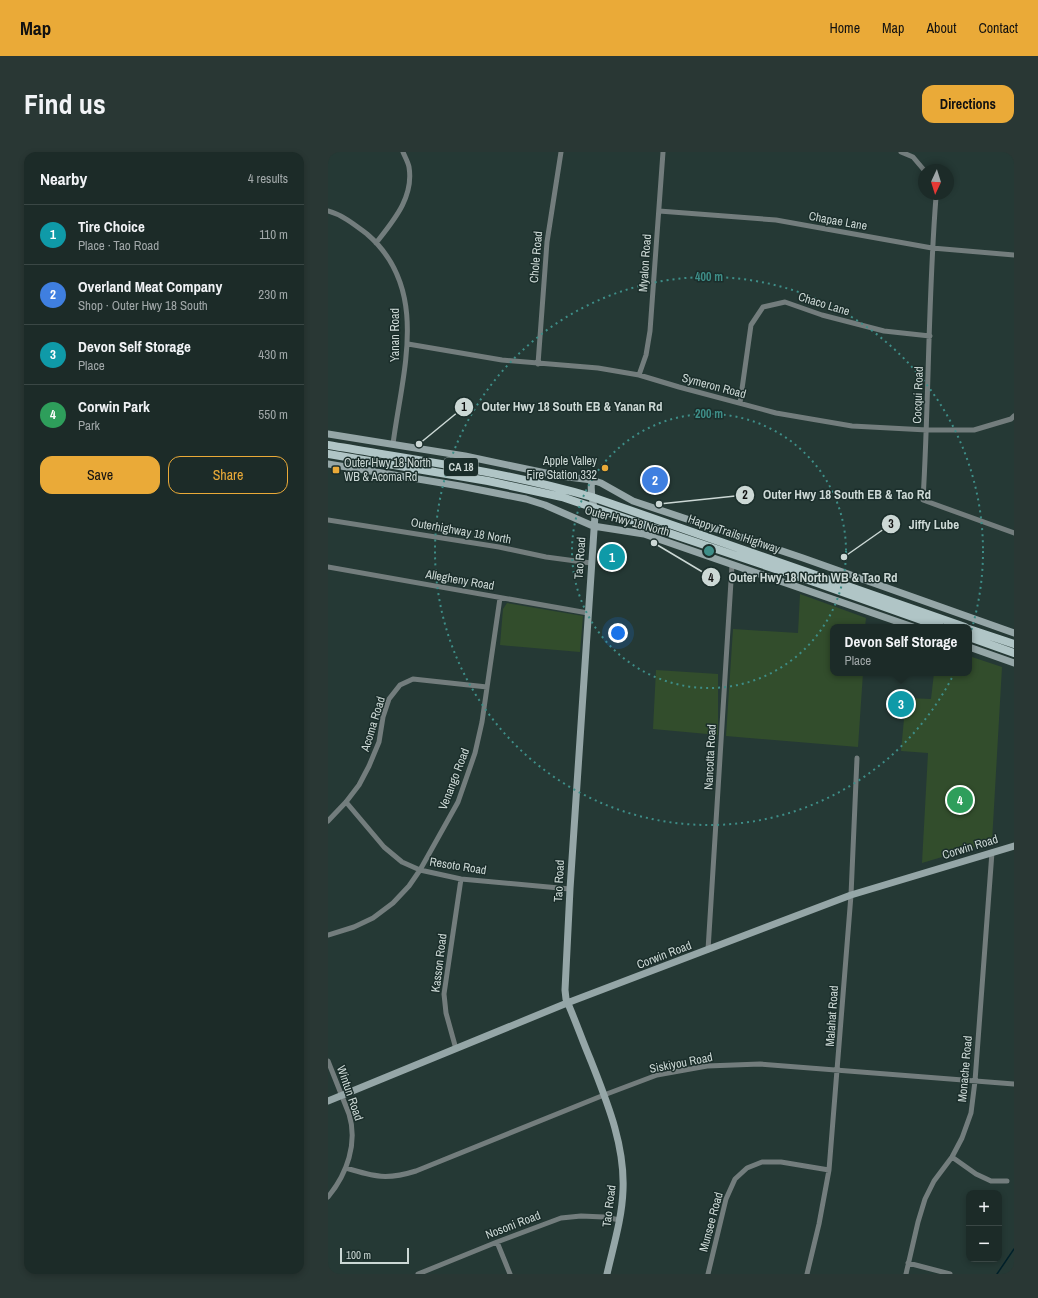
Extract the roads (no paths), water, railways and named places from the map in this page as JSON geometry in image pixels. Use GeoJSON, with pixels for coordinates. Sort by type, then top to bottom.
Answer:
{"type":"FeatureCollection","features":[{"type":"Feature","properties":{"kind":"main road","name":"Happy Trails Highway"},"geometry":{"type":"LineString","coordinates":[[328,445],[489,472],[546,484],[592,497],[956,624]]}},
{"type":"Feature","properties":{"kind":"main road","name":"Happy Trails Highway"},"geometry":{"type":"LineString","coordinates":[[328,454],[488,481],[562,497],[814,582],[933,624]]}},
{"type":"Feature","properties":{"kind":"main road"},"geometry":{"type":"LineString","coordinates":[[972,629],[1014,644]]}},
{"type":"Feature","properties":{"kind":"main road"},"geometry":{"type":"LineString","coordinates":[[972,638],[1014,653]]}},
{"type":"Feature","properties":{"kind":"street"},"geometry":{"type":"LineString","coordinates":[[376,243],[394,221],[404,205],[409,183],[409,166],[403,152]]}},
{"type":"Feature","properties":{"kind":"street","name":"Chole Road"},"geometry":{"type":"LineString","coordinates":[[538,364],[546,242],[561,152]]}},
{"type":"Feature","properties":{"kind":"street","name":"Myalon Road"},"geometry":{"type":"LineString","coordinates":[[639,375],[646,355],[650,331],[663,152]]}},
{"type":"Feature","properties":{"kind":"street"},"geometry":{"type":"LineString","coordinates":[[901,152],[912,157],[918,164]]}},
{"type":"Feature","properties":{"kind":"street","name":"Cocqui Road"},"geometry":{"type":"LineString","coordinates":[[936,200],[932,248],[927,430],[923,500],[1014,533]]}},
{"type":"Feature","properties":{"kind":"street","name":"Yanan Road"},"geometry":{"type":"LineString","coordinates":[[328,211],[337,213],[359,228],[376,243],[394,267],[403,289],[407,312],[408,344],[393,444]]}},
{"type":"Feature","properties":{"kind":"street","name":"Chapae Lane"},"geometry":{"type":"LineString","coordinates":[[659,211],[776,220],[932,248],[1014,255]]}},
{"type":"Feature","properties":{"kind":"street","name":"Chaco Lane"},"geometry":{"type":"LineString","coordinates":[[740,403],[751,325],[763,307],[785,302],[822,315],[884,331],[930,336]]}},
{"type":"Feature","properties":{"kind":"street","name":"Symeron Road"},"geometry":{"type":"LineString","coordinates":[[408,344],[502,360],[598,368],[639,375],[776,413],[852,426],[927,430],[974,430],[1011,419],[1014,416]]}},
{"type":"Feature","properties":{"kind":"street"},"geometry":{"type":"LineString","coordinates":[[328,434],[500,463],[560,476],[592,480],[601,483],[621,495],[639,503],[803,558],[1014,633]]}},
{"type":"Feature","properties":{"kind":"street","name":"Outer Hwy 18 North"},"geometry":{"type":"LineString","coordinates":[[328,464],[460,486],[526,499],[545,505],[593,526],[644,534],[905,624]]}},
{"type":"Feature","properties":{"kind":"street","name":"Tao Road"},"geometry":{"type":"LineString","coordinates":[[592,480],[590,489],[595,508],[570,889],[565,990],[568,1003],[615,1127],[623,1168],[623,1190],[620,1220],[607,1274]]}},
{"type":"Feature","properties":{"kind":"street","name":"Outerhighway 18 North"},"geometry":{"type":"LineString","coordinates":[[328,520],[499,547],[546,558],[591,563]]}},
{"type":"Feature","properties":{"kind":"street","name":"Nancotta Road"},"geometry":{"type":"LineString","coordinates":[[708,950],[732,565]]}},
{"type":"Feature","properties":{"kind":"street","name":"Allegheny Road"},"geometry":{"type":"LineString","coordinates":[[328,567],[588,613]]}},
{"type":"Feature","properties":{"kind":"street","name":"Venango Road"},"geometry":{"type":"LineString","coordinates":[[328,934],[354,927],[373,918],[393,903],[409,886],[420,870],[458,802],[475,753],[482,722],[500,598]]}},
{"type":"Feature","properties":{"kind":"street"},"geometry":{"type":"LineString","coordinates":[[972,648],[1014,663]]}},
{"type":"Feature","properties":{"kind":"street","name":"Acoma Road"},"geometry":{"type":"LineString","coordinates":[[328,821],[346,802],[359,785],[379,742],[383,717],[389,699],[400,685],[413,679],[487,687]]}},
{"type":"Feature","properties":{"kind":"street","name":"Malahat Road"},"geometry":{"type":"LineString","coordinates":[[807,1274],[819,1224],[829,1170],[851,895],[857,758]]}},
{"type":"Feature","properties":{"kind":"street","name":"Resoto Road"},"geometry":{"type":"LineString","coordinates":[[346,802],[384,847],[402,862],[420,870],[461,879],[570,889]]}},
{"type":"Feature","properties":{"kind":"street","name":"Corwin Road"},"geometry":{"type":"LineString","coordinates":[[328,1101],[568,1003],[851,895],[1014,846]]}},
{"type":"Feature","properties":{"kind":"street","name":"Monache Road"},"geometry":{"type":"LineString","coordinates":[[906,1274],[925,1199],[934,1180],[952,1157],[962,1138],[971,1113],[975,1081],[992,852]]}},
{"type":"Feature","properties":{"kind":"street","name":"Kasson Road"},"geometry":{"type":"LineString","coordinates":[[456,1049],[446,1013],[444,994],[461,879]]}},
{"type":"Feature","properties":{"kind":"street","name":"Wintun Road"},"geometry":{"type":"LineString","coordinates":[[328,1061],[351,1122],[353,1138],[346,1168],[337,1186],[328,1196]]}},
{"type":"Feature","properties":{"kind":"street","name":"Siskiyou Road"},"geometry":{"type":"LineString","coordinates":[[346,1168],[378,1177],[402,1175],[424,1168],[604,1095],[658,1075],[707,1066],[760,1064],[1014,1084]]}},
{"type":"Feature","properties":{"kind":"street"},"geometry":{"type":"LineString","coordinates":[[952,1157],[976,1174],[991,1181],[1007,1181]]}},
{"type":"Feature","properties":{"kind":"street","name":"Munsee Road"},"geometry":{"type":"LineString","coordinates":[[708,1274],[726,1199],[735,1179],[747,1168],[762,1162],[781,1162],[829,1170]]}},
{"type":"Feature","properties":{"kind":"street","name":"Nosoni Road"},"geometry":{"type":"LineString","coordinates":[[418,1274],[561,1218],[581,1216],[604,1217],[620,1220]]}},
{"type":"Feature","properties":{"kind":"street"},"geometry":{"type":"LineString","coordinates":[[497,1242],[510,1274]]}},
{"type":"Feature","properties":{"kind":"street"},"geometry":{"type":"LineString","coordinates":[[908,1264],[950,1274]]}},
{"type":"Feature","properties":{"kind":"waterway"},"geometry":{"type":"LineString","coordinates":[[997,1274],[1014,1249]]}},
{"type":"Feature","properties":{"kind":"place","name":"Outer Hwy 18 South EB & Yanan Rd"},"geometry":{"type":"Point","coordinates":[419,444]}},
{"type":"Feature","properties":{"kind":"place","name":"Apple Valley Fire Station 332"},"geometry":{"type":"Point","coordinates":[605,468]}},
{"type":"Feature","properties":{"kind":"place","name":"Outer Hwy 18 North WB & Acoma Rd"},"geometry":{"type":"Point","coordinates":[336,470]}},
{"type":"Feature","properties":{"kind":"place","name":"Overland Meat Company"},"geometry":{"type":"Point","coordinates":[655,480]}},
{"type":"Feature","properties":{"kind":"place","name":"Outer Hwy 18 South EB & Tao Rd"},"geometry":{"type":"Point","coordinates":[659,504]}},
{"type":"Feature","properties":{"kind":"place","name":"Outer Hwy 18 North WB & Tao Rd"},"geometry":{"type":"Point","coordinates":[654,543]}},
{"type":"Feature","properties":{"kind":"place","name":"Tire Choice"},"geometry":{"type":"Point","coordinates":[612,557]}},
{"type":"Feature","properties":{"kind":"place","name":"Jiffy Lube"},"geometry":{"type":"Point","coordinates":[844,557]}},
{"type":"Feature","properties":{"kind":"place","name":"Devon Self Storage"},"geometry":{"type":"Point","coordinates":[901,704]}},
{"type":"Feature","properties":{"kind":"place","name":"Corwin Park"},"geometry":{"type":"Point","coordinates":[960,800]}}]}
